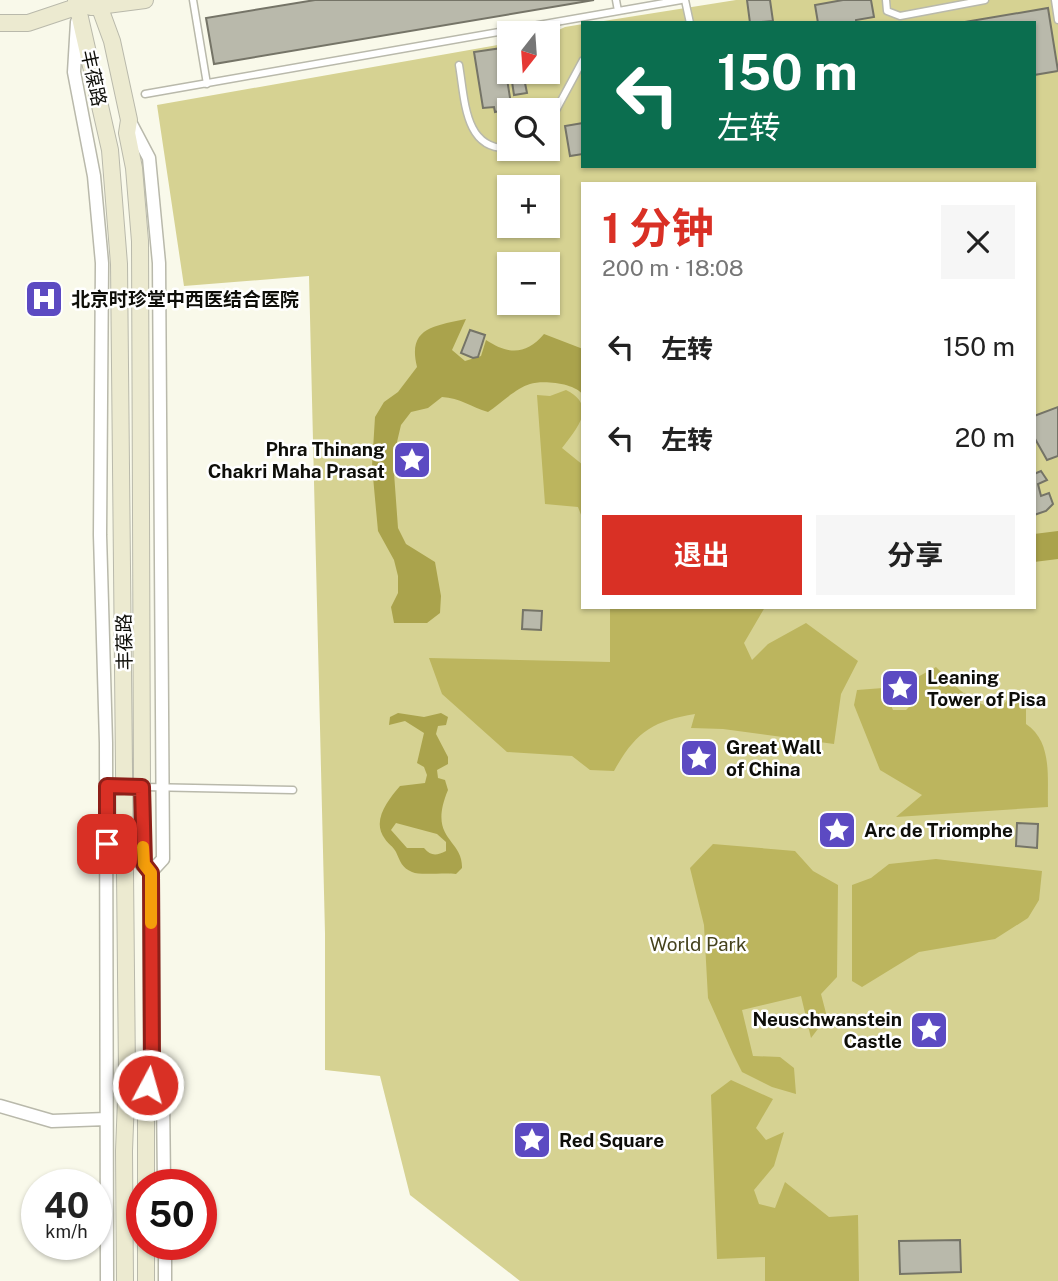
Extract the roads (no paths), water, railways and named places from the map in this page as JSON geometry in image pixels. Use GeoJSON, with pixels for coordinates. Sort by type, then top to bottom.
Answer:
{"type":"FeatureCollection","features":[{"type":"Feature","properties":{"kind":"main road"},"geometry":{"type":"LineString","coordinates":[[0,23],[28,23],[89,3],[145,0]]}},
{"type":"Feature","properties":{"kind":"main road","name":"丰葆路"},"geometry":{"type":"LineString","coordinates":[[89,3],[112,41],[129,120],[127,132],[134,167],[141,276],[142,787],[144,864],[151,873],[152,1069],[146,1098],[146,1169]]}},
{"type":"Feature","properties":{"kind":"main road","name":"丰葆路"},"geometry":{"type":"LineString","coordinates":[[89,3],[118,226],[127,1061],[124,1151],[125,1281]]}},
{"type":"Feature","properties":{"kind":"main road"},"geometry":{"type":"LineString","coordinates":[[146,1260],[146,1281]]}},
{"type":"Feature","properties":{"kind":"street"},"geometry":{"type":"LineString","coordinates":[[89,3],[74,72],[94,176],[102,263],[100,535],[107,786],[107,1281]]}},
{"type":"Feature","properties":{"kind":"street"},"geometry":{"type":"LineString","coordinates":[[129,120],[149,158],[159,263],[163,859],[151,873]]}},
{"type":"Feature","properties":{"kind":"street"},"geometry":{"type":"LineString","coordinates":[[152,1069],[163,1095],[164,1169]]}},
{"type":"Feature","properties":{"kind":"street"},"geometry":{"type":"LineString","coordinates":[[0,1106],[52,1121],[106,1119]]}},
{"type":"Feature","properties":{"kind":"street"},"geometry":{"type":"LineString","coordinates":[[165,1260],[165,1281]]}},
{"type":"Feature","properties":{"kind":"lane"},"geometry":{"type":"LineString","coordinates":[[193,0],[207,84]]}},
{"type":"Feature","properties":{"kind":"lane"},"geometry":{"type":"LineString","coordinates":[[616,0],[618,11]]}},
{"type":"Feature","properties":{"kind":"lane"},"geometry":{"type":"LineString","coordinates":[[145,94],[683,0],[689,21]]}},
{"type":"Feature","properties":{"kind":"lane"},"geometry":{"type":"LineString","coordinates":[[886,0],[887,11],[900,16],[985,0]]}},
{"type":"Feature","properties":{"kind":"lane"},"geometry":{"type":"LineString","coordinates":[[1055,0],[1058,20]]}},
{"type":"Feature","properties":{"kind":"lane"},"geometry":{"type":"LineString","coordinates":[[459,65],[469,124],[480,142],[497,149]]}},
{"type":"Feature","properties":{"kind":"lane"},"geometry":{"type":"LineString","coordinates":[[560,103],[581,65]]}},
{"type":"Feature","properties":{"kind":"lane"},"geometry":{"type":"LineString","coordinates":[[107,786],[293,790]]}},
{"type":"Feature","properties":{"kind":"place","name":"北京时珍堂中西医结合医院"},"geometry":{"type":"Point","coordinates":[44,299]}},
{"type":"Feature","properties":{"kind":"place","name":"Phra Thinang Chakri Maha Prasat"},"geometry":{"type":"Point","coordinates":[412,460]}},
{"type":"Feature","properties":{"kind":"place","name":"Leaning Tower of Pisa"},"geometry":{"type":"Point","coordinates":[900,688]}},
{"type":"Feature","properties":{"kind":"place","name":"Great Wall of China"},"geometry":{"type":"Point","coordinates":[699,758]}},
{"type":"Feature","properties":{"kind":"place","name":"Arc de Triomphe"},"geometry":{"type":"Point","coordinates":[837,830]}},
{"type":"Feature","properties":{"kind":"place","name":"Neuschwanstein Castle"},"geometry":{"type":"Point","coordinates":[929,1030]}},
{"type":"Feature","properties":{"kind":"place","name":"Red Square"},"geometry":{"type":"Point","coordinates":[532,1140]}},
{"type":"Feature","properties":{"kind":"park label","name":"World Park"},"geometry":{"type":"Point","coordinates":[698,944]}}]}
